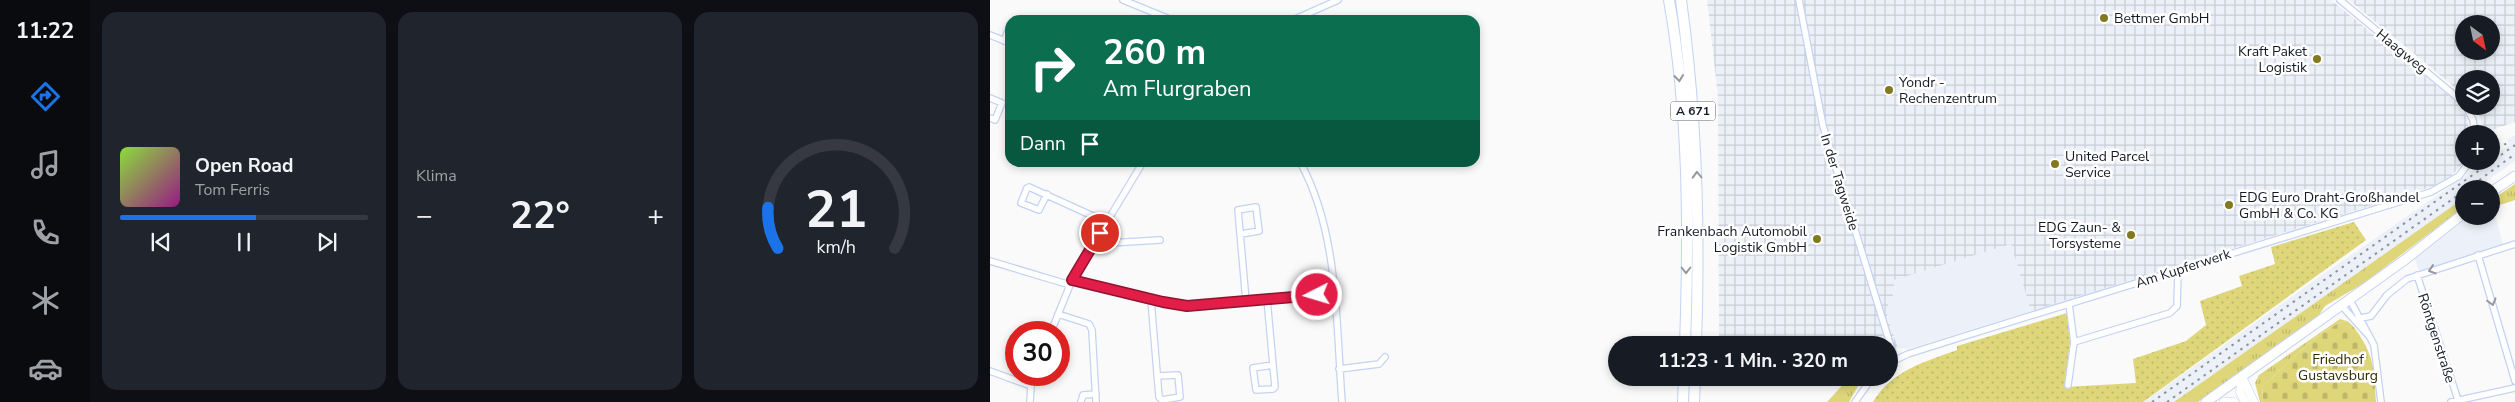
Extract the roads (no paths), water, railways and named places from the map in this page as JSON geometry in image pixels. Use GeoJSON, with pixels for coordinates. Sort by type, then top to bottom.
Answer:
{"type":"FeatureCollection","features":[{"type":"Feature","properties":{"kind":"highway","name":"A 671"},"geometry":{"type":"LineString","coordinates":[[1670,0],[1680,82],[1685,152],[1685,336]]}},
{"type":"Feature","properties":{"kind":"highway","name":"A 671"},"geometry":{"type":"LineString","coordinates":[[1681,0],[1691,87],[1696,166],[1696,336]]}},
{"type":"Feature","properties":{"kind":"highway"},"geometry":{"type":"LineString","coordinates":[[1683,402],[1684,386]]}},
{"type":"Feature","properties":{"kind":"highway"},"geometry":{"type":"LineString","coordinates":[[1694,402],[1695,386]]}},
{"type":"Feature","properties":{"kind":"main road"},"geometry":{"type":"LineString","coordinates":[[2500,186],[2515,176]]}},
{"type":"Feature","properties":{"kind":"main road"},"geometry":{"type":"LineString","coordinates":[[2206,402],[2412,255],[2455,220]]}},
{"type":"Feature","properties":{"kind":"main road"},"geometry":{"type":"LineString","coordinates":[[2242,377],[2239,388],[2245,402]]}},
{"type":"Feature","properties":{"kind":"main road"},"geometry":{"type":"LineString","coordinates":[[2242,377],[2254,402]]}},
{"type":"Feature","properties":{"kind":"main road"},"geometry":{"type":"LineString","coordinates":[[2224,402],[2234,402]]}},
{"type":"Feature","properties":{"kind":"street"},"geometry":{"type":"LineString","coordinates":[[1123,0],[1160,15]]}},
{"type":"Feature","properties":{"kind":"street"},"geometry":{"type":"LineString","coordinates":[[1304,15],[1338,0]]}},
{"type":"Feature","properties":{"kind":"street","name":"In der Tagweide"},"geometry":{"type":"LineString","coordinates":[[1799,0],[1823,126],[1889,336]]}},
{"type":"Feature","properties":{"kind":"street","name":"Haagweg"},"geometry":{"type":"LineString","coordinates":[[2340,0],[2455,96]]}},
{"type":"Feature","properties":{"kind":"street"},"geometry":{"type":"LineString","coordinates":[[990,35],[1005,41]]}},
{"type":"Feature","properties":{"kind":"street"},"geometry":{"type":"LineString","coordinates":[[990,98],[1002,103],[995,120],[990,118]]}},
{"type":"Feature","properties":{"kind":"street"},"geometry":{"type":"LineString","coordinates":[[1055,321],[1071,282],[1138,167]]}},
{"type":"Feature","properties":{"kind":"street"},"geometry":{"type":"LineString","coordinates":[[1302,167],[1324,220],[1329,243],[1342,402]]}},
{"type":"Feature","properties":{"kind":"street","name":"Am Kupferwerk"},"geometry":{"type":"LineString","coordinates":[[1898,359],[2178,269],[2431,192],[2451,182],[2462,170]]}},
{"type":"Feature","properties":{"kind":"street"},"geometry":{"type":"LineString","coordinates":[[1048,194],[1039,210],[1021,203],[1028,187],[1048,194],[1106,222]]}},
{"type":"Feature","properties":{"kind":"street"},"geometry":{"type":"LineString","coordinates":[[1241,234],[1259,231],[1256,207],[1239,209],[1246,301]]}},
{"type":"Feature","properties":{"kind":"street"},"geometry":{"type":"LineString","coordinates":[[1093,244],[1160,240]]}},
{"type":"Feature","properties":{"kind":"street"},"geometry":{"type":"LineString","coordinates":[[2361,318],[2371,316],[2397,286],[2417,275],[2515,244]]}},
{"type":"Feature","properties":{"kind":"street"},"geometry":{"type":"LineString","coordinates":[[2478,255],[2515,381]]}},
{"type":"Feature","properties":{"kind":"street"},"geometry":{"type":"LineString","coordinates":[[990,261],[1071,282],[1187,306],[1333,293]]}},
{"type":"Feature","properties":{"kind":"street"},"geometry":{"type":"LineString","coordinates":[[2074,342],[2174,311],[2177,306],[2178,269]]}},
{"type":"Feature","properties":{"kind":"street","name":"Röntgenstraße"},"geometry":{"type":"LineString","coordinates":[[2417,275],[2454,401]]}},
{"type":"Feature","properties":{"kind":"street"},"geometry":{"type":"LineString","coordinates":[[1267,299],[1273,365],[1275,388],[1256,390],[1253,368],[1273,365]]}},
{"type":"Feature","properties":{"kind":"street"},"geometry":{"type":"LineString","coordinates":[[1151,300],[1160,399],[1180,397],[1178,375],[1158,376]]}},
{"type":"Feature","properties":{"kind":"street"},"geometry":{"type":"LineString","coordinates":[[2350,300],[2361,318],[2376,352],[2381,402]]}},
{"type":"Feature","properties":{"kind":"street"},"geometry":{"type":"LineString","coordinates":[[2068,385],[2074,342],[2069,304]]}},
{"type":"Feature","properties":{"kind":"street"},"geometry":{"type":"LineString","coordinates":[[2341,305],[2370,338]]}},
{"type":"Feature","properties":{"kind":"street"},"geometry":{"type":"LineString","coordinates":[[1058,314],[1089,324],[1092,330],[1096,402]]}},
{"type":"Feature","properties":{"kind":"street"},"geometry":{"type":"LineString","coordinates":[[1339,369],[1379,364],[1385,357]]}},
{"type":"Feature","properties":{"kind":"street"},"geometry":{"type":"LineString","coordinates":[[990,371],[1005,376]]}},
{"type":"Feature","properties":{"kind":"street"},"geometry":{"type":"LineString","coordinates":[[1030,402],[1031,386]]}},
{"type":"Feature","properties":{"kind":"street"},"geometry":{"type":"LineString","coordinates":[[1855,402],[1866,386]]}},
{"type":"Feature","properties":{"kind":"street"},"geometry":{"type":"LineString","coordinates":[[2454,401],[2469,400],[2515,388]]}},
{"type":"Feature","properties":{"kind":"street"},"geometry":{"type":"LineString","coordinates":[[1081,402],[1083,395],[1096,394]]}},
{"type":"Feature","properties":{"kind":"railway"},"geometry":{"type":"LineString","coordinates":[[2500,147],[2509,142]]}},
{"type":"Feature","properties":{"kind":"railway"},"geometry":{"type":"LineString","coordinates":[[2152,402],[2515,145]]}},
{"type":"Feature","properties":{"kind":"railway"},"geometry":{"type":"LineString","coordinates":[[2479,180],[2515,154]]}},
{"type":"Feature","properties":{"kind":"railway"},"geometry":{"type":"LineString","coordinates":[[2167,402],[2455,197]]}},
{"type":"Feature","properties":{"kind":"place","name":"Bettmer GmbH"},"geometry":{"type":"Point","coordinates":[2104,18]}},
{"type":"Feature","properties":{"kind":"place","name":"Kraft Paket Logistik"},"geometry":{"type":"Point","coordinates":[2317,59]}},
{"type":"Feature","properties":{"kind":"place","name":"Yondr - Rechenzentrum"},"geometry":{"type":"Point","coordinates":[1889,90]}},
{"type":"Feature","properties":{"kind":"place","name":"United Parcel Service"},"geometry":{"type":"Point","coordinates":[2055,164]}},
{"type":"Feature","properties":{"kind":"place","name":"EDG Euro Draht-Großhandel GmbH & Co. KG"},"geometry":{"type":"Point","coordinates":[2229,205]}},
{"type":"Feature","properties":{"kind":"place","name":"EDG Zaun- & Torsysteme"},"geometry":{"type":"Point","coordinates":[2131,235]}},
{"type":"Feature","properties":{"kind":"place","name":"Frankenbach Automobil Logistik GmbH"},"geometry":{"type":"Point","coordinates":[1817,239]}},
{"type":"Feature","properties":{"kind":"park label","name":"Friedhof Gustavsburg"},"geometry":{"type":"Point","coordinates":[2338,368]}}]}
